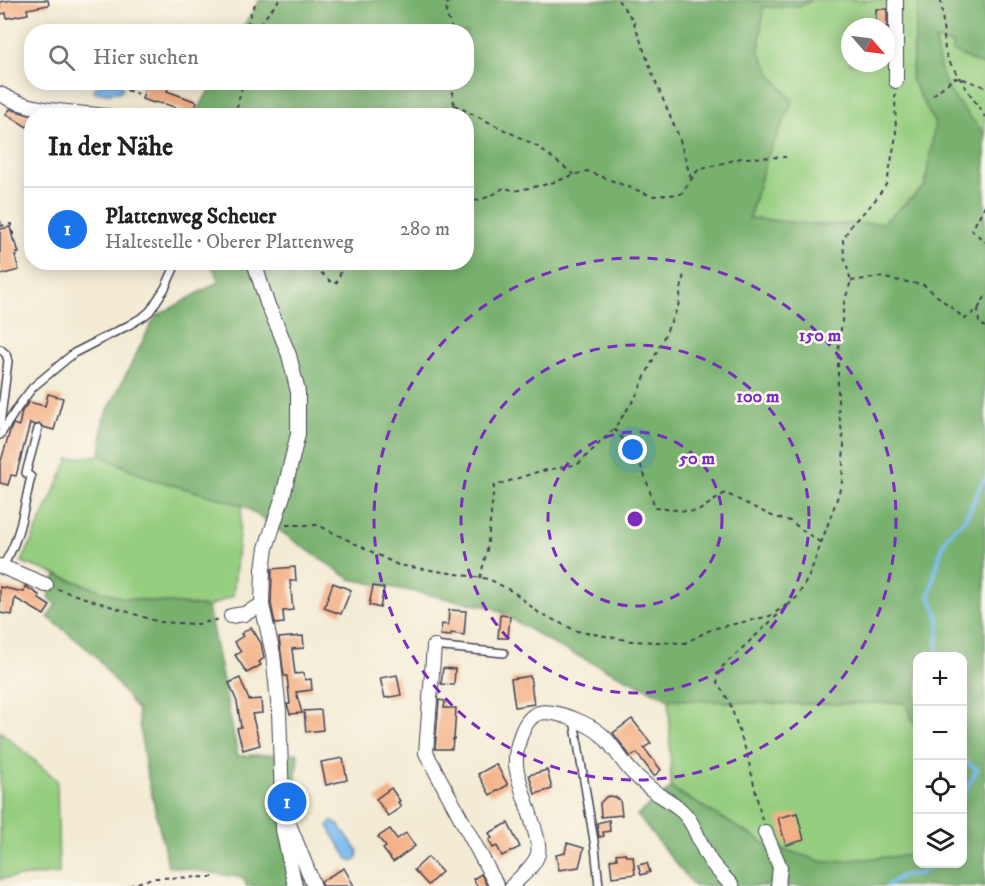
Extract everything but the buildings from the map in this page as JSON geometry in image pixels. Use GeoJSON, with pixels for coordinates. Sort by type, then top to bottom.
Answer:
{"type":"FeatureCollection","features":[{"type":"Feature","properties":{"kind":"street"},"geometry":{"type":"LineString","coordinates":[[896,0],[896,81]]}},
{"type":"Feature","properties":{"kind":"street"},"geometry":{"type":"LineString","coordinates":[[0,94],[40,108]]}},
{"type":"Feature","properties":{"kind":"street"},"geometry":{"type":"LineString","coordinates":[[257,270],[267,303],[289,355],[298,392],[298,434],[283,496],[266,548],[262,605],[273,654],[279,711],[283,830],[296,886]]}},
{"type":"Feature","properties":{"kind":"street"},"geometry":{"type":"LineString","coordinates":[[1,566],[46,585]]}},
{"type":"Feature","properties":{"kind":"street"},"geometry":{"type":"LineString","coordinates":[[231,616],[244,614],[262,605]]}},
{"type":"Feature","properties":{"kind":"street"},"geometry":{"type":"LineString","coordinates":[[434,646],[426,753],[498,886]]}},
{"type":"Feature","properties":{"kind":"street"},"geometry":{"type":"LineString","coordinates":[[512,886],[531,866],[538,853],[537,838],[516,766],[518,743],[522,731],[532,717],[539,713],[558,714],[601,734],[632,772],[654,791],[676,804],[690,821],[710,861],[732,886]]}},
{"type":"Feature","properties":{"kind":"street"},"geometry":{"type":"LineString","coordinates":[[283,812],[314,886]]}},
{"type":"Feature","properties":{"kind":"street"},"geometry":{"type":"LineString","coordinates":[[765,832],[780,867],[778,886]]}},
{"type":"Feature","properties":{"kind":"lane"},"geometry":{"type":"LineString","coordinates":[[0,435],[33,387],[74,353],[129,325],[150,311],[173,270]]}},
{"type":"Feature","properties":{"kind":"lane"},"geometry":{"type":"LineString","coordinates":[[0,349],[6,354],[8,361],[0,425]]}},
{"type":"Feature","properties":{"kind":"lane"},"geometry":{"type":"LineString","coordinates":[[1,566],[9,558],[16,537],[31,477],[26,473],[38,429]]}},
{"type":"Feature","properties":{"kind":"lane"},"geometry":{"type":"LineString","coordinates":[[434,646],[504,653]]}},
{"type":"Feature","properties":{"kind":"lane"},"geometry":{"type":"LineString","coordinates":[[574,720],[595,847],[599,886]]}},
{"type":"Feature","properties":{"kind":"path"},"geometry":{"type":"LineString","coordinates":[[248,24],[250,14],[257,0]]}},
{"type":"Feature","properties":{"kind":"path"},"geometry":{"type":"LineString","coordinates":[[260,24],[279,0]]}},
{"type":"Feature","properties":{"kind":"path"},"geometry":{"type":"LineString","coordinates":[[448,0],[446,13],[450,24]]}},
{"type":"Feature","properties":{"kind":"path"},"geometry":{"type":"LineString","coordinates":[[618,0],[633,20],[679,137],[691,180]]}},
{"type":"Feature","properties":{"kind":"path"},"geometry":{"type":"LineString","coordinates":[[941,0],[945,50],[948,60],[985,117]]}},
{"type":"Feature","properties":{"kind":"path"},"geometry":{"type":"LineString","coordinates":[[933,95],[954,78],[985,87]]}},
{"type":"Feature","properties":{"kind":"path"},"geometry":{"type":"LineString","coordinates":[[765,832],[747,754],[729,701],[717,682],[720,669],[798,596],[810,574],[842,482],[844,445],[838,407],[838,355],[844,303],[851,281],[844,256],[843,239],[852,224],[873,203],[887,183],[896,136],[896,81]]}},
{"type":"Feature","properties":{"kind":"path"},"geometry":{"type":"LineString","coordinates":[[127,90],[138,94]]}},
{"type":"Feature","properties":{"kind":"path"},"geometry":{"type":"LineString","coordinates":[[237,108],[241,90]]}},
{"type":"Feature","properties":{"kind":"path"},"geometry":{"type":"LineString","coordinates":[[453,90],[454,108]]}},
{"type":"Feature","properties":{"kind":"path"},"geometry":{"type":"LineString","coordinates":[[454,105],[460,108]]}},
{"type":"Feature","properties":{"kind":"path"},"geometry":{"type":"LineString","coordinates":[[474,115],[535,145],[575,175]]}},
{"type":"Feature","properties":{"kind":"path"},"geometry":{"type":"LineString","coordinates":[[474,201],[504,187],[514,190],[587,171],[652,196],[681,194],[698,170],[741,158],[786,157]]}},
{"type":"Feature","properties":{"kind":"path"},"geometry":{"type":"LineString","coordinates":[[985,205],[972,230],[985,242]]}},
{"type":"Feature","properties":{"kind":"path"},"geometry":{"type":"LineString","coordinates":[[0,220],[1,226],[11,224],[15,241]]}},
{"type":"Feature","properties":{"kind":"path"},"geometry":{"type":"LineString","coordinates":[[319,270],[333,284],[338,282],[342,270]]}},
{"type":"Feature","properties":{"kind":"path"},"geometry":{"type":"LineString","coordinates":[[480,578],[488,550],[494,486],[537,472],[579,464],[614,429],[635,398],[678,307],[684,273]]}},
{"type":"Feature","properties":{"kind":"path"},"geometry":{"type":"LineString","coordinates":[[851,281],[878,277],[924,285],[965,319],[978,309],[985,297]]}},
{"type":"Feature","properties":{"kind":"path"},"geometry":{"type":"LineString","coordinates":[[978,309],[980,323],[985,327]]}},
{"type":"Feature","properties":{"kind":"path"},"geometry":{"type":"LineString","coordinates":[[614,429],[637,456],[655,508],[697,512],[725,493],[772,516],[790,521],[821,543]]}},
{"type":"Feature","properties":{"kind":"path"},"geometry":{"type":"LineString","coordinates":[[286,525],[318,525],[398,565],[489,579],[515,593],[539,613],[577,631],[632,641],[685,643],[712,629],[770,616],[798,596]]}},
{"type":"Feature","properties":{"kind":"path"},"geometry":{"type":"LineString","coordinates":[[46,585],[159,622],[198,624],[231,616]]}},
{"type":"Feature","properties":{"kind":"path"},"geometry":{"type":"LineString","coordinates":[[129,886],[152,878],[214,877]]}},
{"type":"Feature","properties":{"kind":"green space"},"geometry":{"type":"Polygon","coordinates":[[[260,0],[812,0],[800,6],[763,7],[759,52],[773,77],[793,101],[767,157],[749,218],[819,225],[883,223],[925,186],[935,124],[911,79],[919,0],[985,0],[985,65],[952,51],[952,44],[935,40],[940,67],[948,88],[985,134],[985,886],[694,886],[637,815],[671,788],[766,844],[824,862],[913,855],[913,868],[967,868],[967,652],[913,652],[913,722],[905,703],[779,704],[669,699],[555,645],[494,608],[350,579],[242,505],[149,478],[100,455],[103,420],[155,317],[220,281],[214,270],[474,270],[474,108],[199,108],[209,90],[474,90],[474,24],[245,24],[260,0]]]}},
{"type":"Feature","properties":{"kind":"green space"},"geometry":{"type":"Polygon","coordinates":[[[812,0],[919,0],[911,79],[935,124],[925,186],[883,223],[819,225],[749,219],[767,157],[793,101],[773,77],[759,52],[763,7],[800,6],[812,0]]]}},
{"type":"Feature","properties":{"kind":"green space"},"geometry":{"type":"Polygon","coordinates":[[[935,40],[952,44],[977,63],[985,65],[985,134],[947,88],[937,56],[935,40]]]}},
{"type":"Feature","properties":{"kind":"green space"},"geometry":{"type":"Polygon","coordinates":[[[100,455],[149,478],[242,505],[233,596],[208,607],[122,598],[22,562],[69,459],[100,455]]]}},
{"type":"Feature","properties":{"kind":"green space"},"geometry":{"type":"Polygon","coordinates":[[[56,575],[122,598],[208,607],[238,756],[298,753],[295,790],[307,886],[246,886],[244,878],[168,866],[146,769],[137,710],[95,655],[48,617],[56,604],[48,597],[56,575]]]}},
{"type":"Feature","properties":{"kind":"green space"},"geometry":{"type":"Polygon","coordinates":[[[669,699],[779,704],[906,703],[913,721],[913,855],[824,862],[766,844],[671,788],[669,699]]]}},
{"type":"Feature","properties":{"kind":"green space"},"geometry":{"type":"Polygon","coordinates":[[[0,731],[57,780],[59,873],[0,879],[0,731]]]}},
{"type":"Feature","properties":{"kind":"water"},"geometry":{"type":"Polygon","coordinates":[[[94,90],[122,90],[104,93],[94,92],[94,90]]]}},
{"type":"Feature","properties":{"kind":"water"},"geometry":{"type":"Polygon","coordinates":[[[332,821],[339,825],[358,851],[357,858],[353,861],[348,859],[328,826],[332,821]]]}},
{"type":"Feature","properties":{"kind":"waterway"},"geometry":{"type":"LineString","coordinates":[[938,652],[938,619],[929,596],[937,565],[947,537],[967,516],[985,479]]}},
{"type":"Feature","properties":{"kind":"waterway"},"geometry":{"type":"LineString","coordinates":[[967,763],[977,769],[967,788]]}},
{"type":"Feature","properties":{"kind":"waterway"},"geometry":{"type":"LineString","coordinates":[[887,886],[901,876],[920,874],[927,868]]}},
{"type":"Feature","properties":{"kind":"place","name":"Plattenweg Scheuer"},"geometry":{"type":"Point","coordinates":[287,802]}}]}
